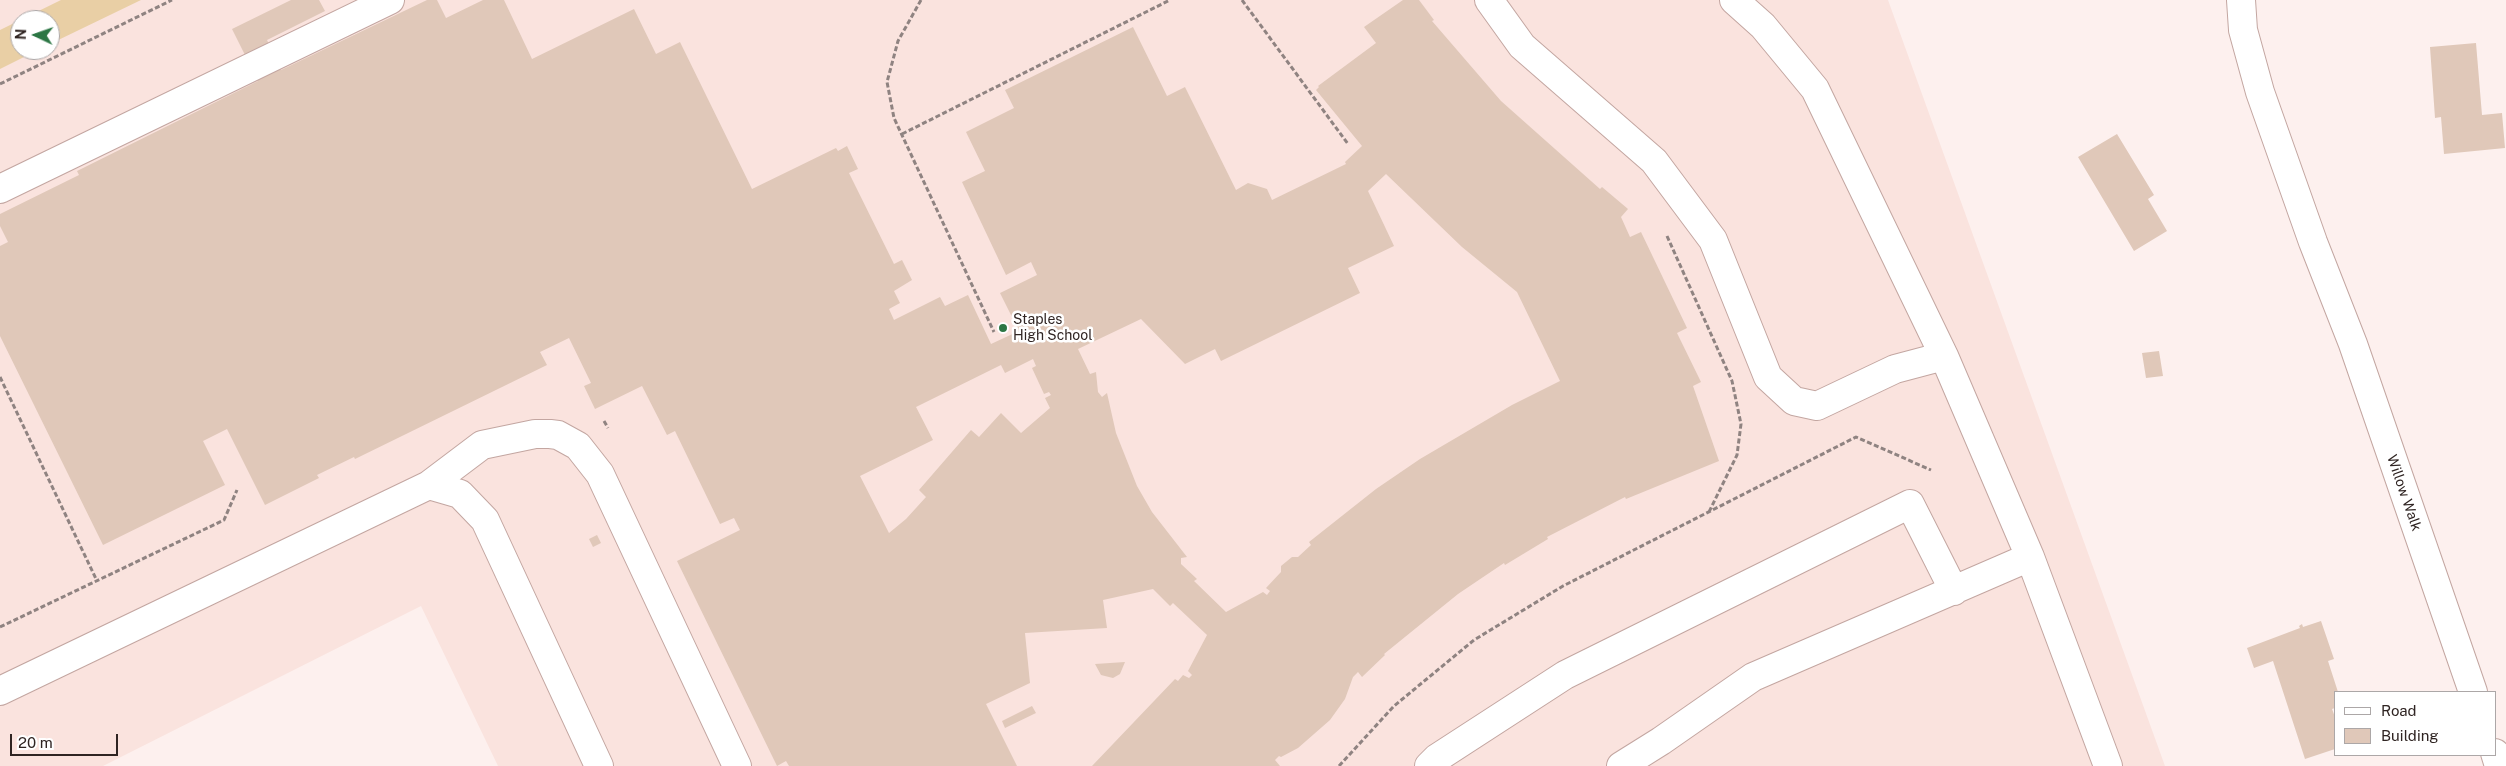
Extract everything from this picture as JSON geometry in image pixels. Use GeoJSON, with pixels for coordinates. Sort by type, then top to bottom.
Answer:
{"type":"FeatureCollection","features":[{"type":"Feature","properties":{"kind":"street"},"geometry":{"type":"LineString","coordinates":[[0,189],[390,0]]}},
{"type":"Feature","properties":{"kind":"street"},"geometry":{"type":"LineString","coordinates":[[1489,0],[1522,46],[1654,161],[1713,240],[1768,377],[1794,401],[1817,406],[1895,369],[1944,356]]}},
{"type":"Feature","properties":{"kind":"street"},"geometry":{"type":"LineString","coordinates":[[1734,0],[1763,26],[1815,89],[1944,356],[2030,557],[2108,766]]}},
{"type":"Feature","properties":{"kind":"street","name":"Willow Walk"},"geometry":{"type":"LineString","coordinates":[[2241,0],[2242,30],[2260,92],[2313,242],[2334,294],[2473,691]]}},
{"type":"Feature","properties":{"kind":"street"},"geometry":{"type":"LineString","coordinates":[[0,691],[429,485],[482,444],[535,434],[550,434],[558,435],[578,446],[600,474],[737,766]]}},
{"type":"Feature","properties":{"kind":"street"},"geometry":{"type":"LineString","coordinates":[[429,485],[460,494],[485,520],[600,766]]}},
{"type":"Feature","properties":{"kind":"street"},"geometry":{"type":"LineString","coordinates":[[1429,766],[1437,758],[1565,675],[1910,504],[1954,591]]}},
{"type":"Feature","properties":{"kind":"street"},"geometry":{"type":"LineString","coordinates":[[1621,766],[1753,678],[2030,557]]}},
{"type":"Feature","properties":{"kind":"street"},"geometry":{"type":"LineString","coordinates":[[1638,766],[1661,741]]}},
{"type":"Feature","properties":{"kind":"path"},"geometry":{"type":"LineString","coordinates":[[0,84],[172,0]]}},
{"type":"Feature","properties":{"kind":"path"},"geometry":{"type":"LineString","coordinates":[[921,0],[898,41],[887,82],[894,118],[994,332]]}},
{"type":"Feature","properties":{"kind":"path"},"geometry":{"type":"LineString","coordinates":[[902,134],[1170,0]]}},
{"type":"Feature","properties":{"kind":"path"},"geometry":{"type":"LineString","coordinates":[[1242,0],[1348,144]]}},
{"type":"Feature","properties":{"kind":"path"},"geometry":{"type":"LineString","coordinates":[[1663,227],[1732,381],[1741,424],[1737,455],[1709,512]]}},
{"type":"Feature","properties":{"kind":"path"},"geometry":{"type":"LineString","coordinates":[[0,377],[97,581]]}},
{"type":"Feature","properties":{"kind":"path"},"geometry":{"type":"LineString","coordinates":[[1339,766],[1394,706],[1474,640],[1563,586],[1856,437],[1931,470]]}},
{"type":"Feature","properties":{"kind":"path"},"geometry":{"type":"LineString","coordinates":[[0,627],[224,520],[237,490]]}},
{"type":"Feature","properties":{"kind":"shaded area","name":"Staples High School"},"geometry":{"type":"Polygon","coordinates":[[[0,0],[1888,0],[2165,766],[498,766],[421,606],[103,766],[0,766],[0,0]]]}},
{"type":"Feature","properties":{"kind":"shaded area"},"geometry":{"type":"Polygon","coordinates":[[[61,0],[141,0],[60,39],[60,10],[40,10],[61,0]]]}},
{"type":"Feature","properties":{"kind":"shaded area"},"geometry":{"type":"Polygon","coordinates":[[[10,25],[10,60],[18,60],[0,69],[0,30],[10,25]]]}},
{"type":"Feature","properties":{"kind":"building"},"geometry":{"type":"Polygon","coordinates":[[[291,0],[319,0],[325,11],[267,40],[281,70],[427,0],[437,0],[446,18],[483,0],[504,0],[532,59],[634,9],[656,54],[680,42],[752,189],[836,148],[838,151],[847,146],[858,169],[849,173],[894,264],[902,260],[912,280],[894,291],[900,303],[889,309],[894,320],[940,297],[945,306],[968,295],[991,344],[1019,331],[1000,293],[1037,275],[1031,262],[1006,275],[962,182],[985,171],[966,132],[1014,108],[1005,90],[1133,27],[1167,96],[1185,87],[1236,190],[1248,183],[1267,189],[1272,200],[1346,164],[1345,162],[1362,146],[1316,90],[1318,86],[1376,43],[1364,27],[1403,0],[1419,0],[1434,20],[1432,21],[1501,101],[1600,189],[1602,187],[1628,209],[1621,217],[1630,237],[1641,232],[1687,328],[1677,333],[1701,382],[1693,386],[1719,461],[1626,499],[1625,497],[1547,537],[1548,539],[1505,565],[1504,563],[1458,594],[1384,654],[1362,677],[1358,672],[1353,677],[1345,699],[1330,720],[1298,748],[1281,757],[1279,756],[1275,760],[1280,766],[1092,766],[1175,679],[1178,681],[1183,675],[1189,678],[1192,675],[1188,671],[1207,635],[1173,603],[1170,606],[1153,589],[1103,600],[1107,628],[1025,633],[1030,683],[986,704],[1017,766],[789,766],[786,761],[777,766],[677,561],[740,530],[734,518],[720,524],[675,431],[667,435],[642,386],[595,409],[584,386],[591,383],[569,338],[540,352],[547,365],[355,459],[354,457],[317,475],[319,478],[265,505],[227,429],[203,441],[225,485],[103,545],[0,336],[0,246],[8,242],[0,226],[0,214],[79,175],[77,171],[258,81],[232,29],[291,0]],[[1386,174],[1368,191],[1394,246],[1348,268],[1360,293],[1221,361],[1215,349],[1185,364],[1141,319],[1078,349],[1090,374],[1096,372],[1098,392],[1102,397],[1107,393],[1116,433],[1137,486],[1152,512],[1187,557],[1181,558],[1181,564],[1197,579],[1194,581],[1226,612],[1263,592],[1267,595],[1270,591],[1266,588],[1281,572],[1281,566],[1292,557],[1298,557],[1311,545],[1309,542],[1376,489],[1420,459],[1512,405],[1560,381],[1517,292],[1462,247],[1386,174]],[[1033,359],[1005,373],[1001,365],[916,407],[933,440],[860,476],[889,533],[906,519],[926,497],[919,490],[971,430],[979,437],[1001,413],[1021,433],[1050,408],[1045,398],[1051,395],[1049,392],[1044,394],[1032,368],[1036,366],[1033,359]]]}},
{"type":"Feature","properties":{"kind":"building"},"geometry":{"type":"Polygon","coordinates":[[[2476,43],[2482,115],[2502,113],[2505,148],[2444,154],[2441,117],[2435,118],[2430,47],[2476,43]]]}},
{"type":"Feature","properties":{"kind":"building"},"geometry":{"type":"Polygon","coordinates":[[[2117,134],[2154,195],[2148,199],[2167,231],[2134,251],[2078,157],[2117,134]]]}},
{"type":"Feature","properties":{"kind":"building"},"geometry":{"type":"Polygon","coordinates":[[[2159,351],[2163,376],[2146,378],[2142,353],[2159,351]]]}},
{"type":"Feature","properties":{"kind":"building"},"geometry":{"type":"Polygon","coordinates":[[[597,535],[601,543],[593,547],[589,539],[597,535]]]}},
{"type":"Feature","properties":{"kind":"building"},"geometry":{"type":"Polygon","coordinates":[[[2321,621],[2334,659],[2328,661],[2338,691],[2334,691],[2334,708],[2332,709],[2334,714],[2334,749],[2305,759],[2273,661],[2254,668],[2247,648],[2300,628],[2299,626],[2302,624],[2303,627],[2321,621]]]}},
{"type":"Feature","properties":{"kind":"building"},"geometry":{"type":"Polygon","coordinates":[[[1125,662],[1120,674],[1113,678],[1101,675],[1095,664],[1125,662]]]}},
{"type":"Feature","properties":{"kind":"building"},"geometry":{"type":"Polygon","coordinates":[[[1032,706],[1036,713],[1005,728],[1002,721],[1032,706]]]}},
{"type":"Feature","properties":{"kind":"place","name":"Staples High School"},"geometry":{"type":"Point","coordinates":[1003,328]}}]}
